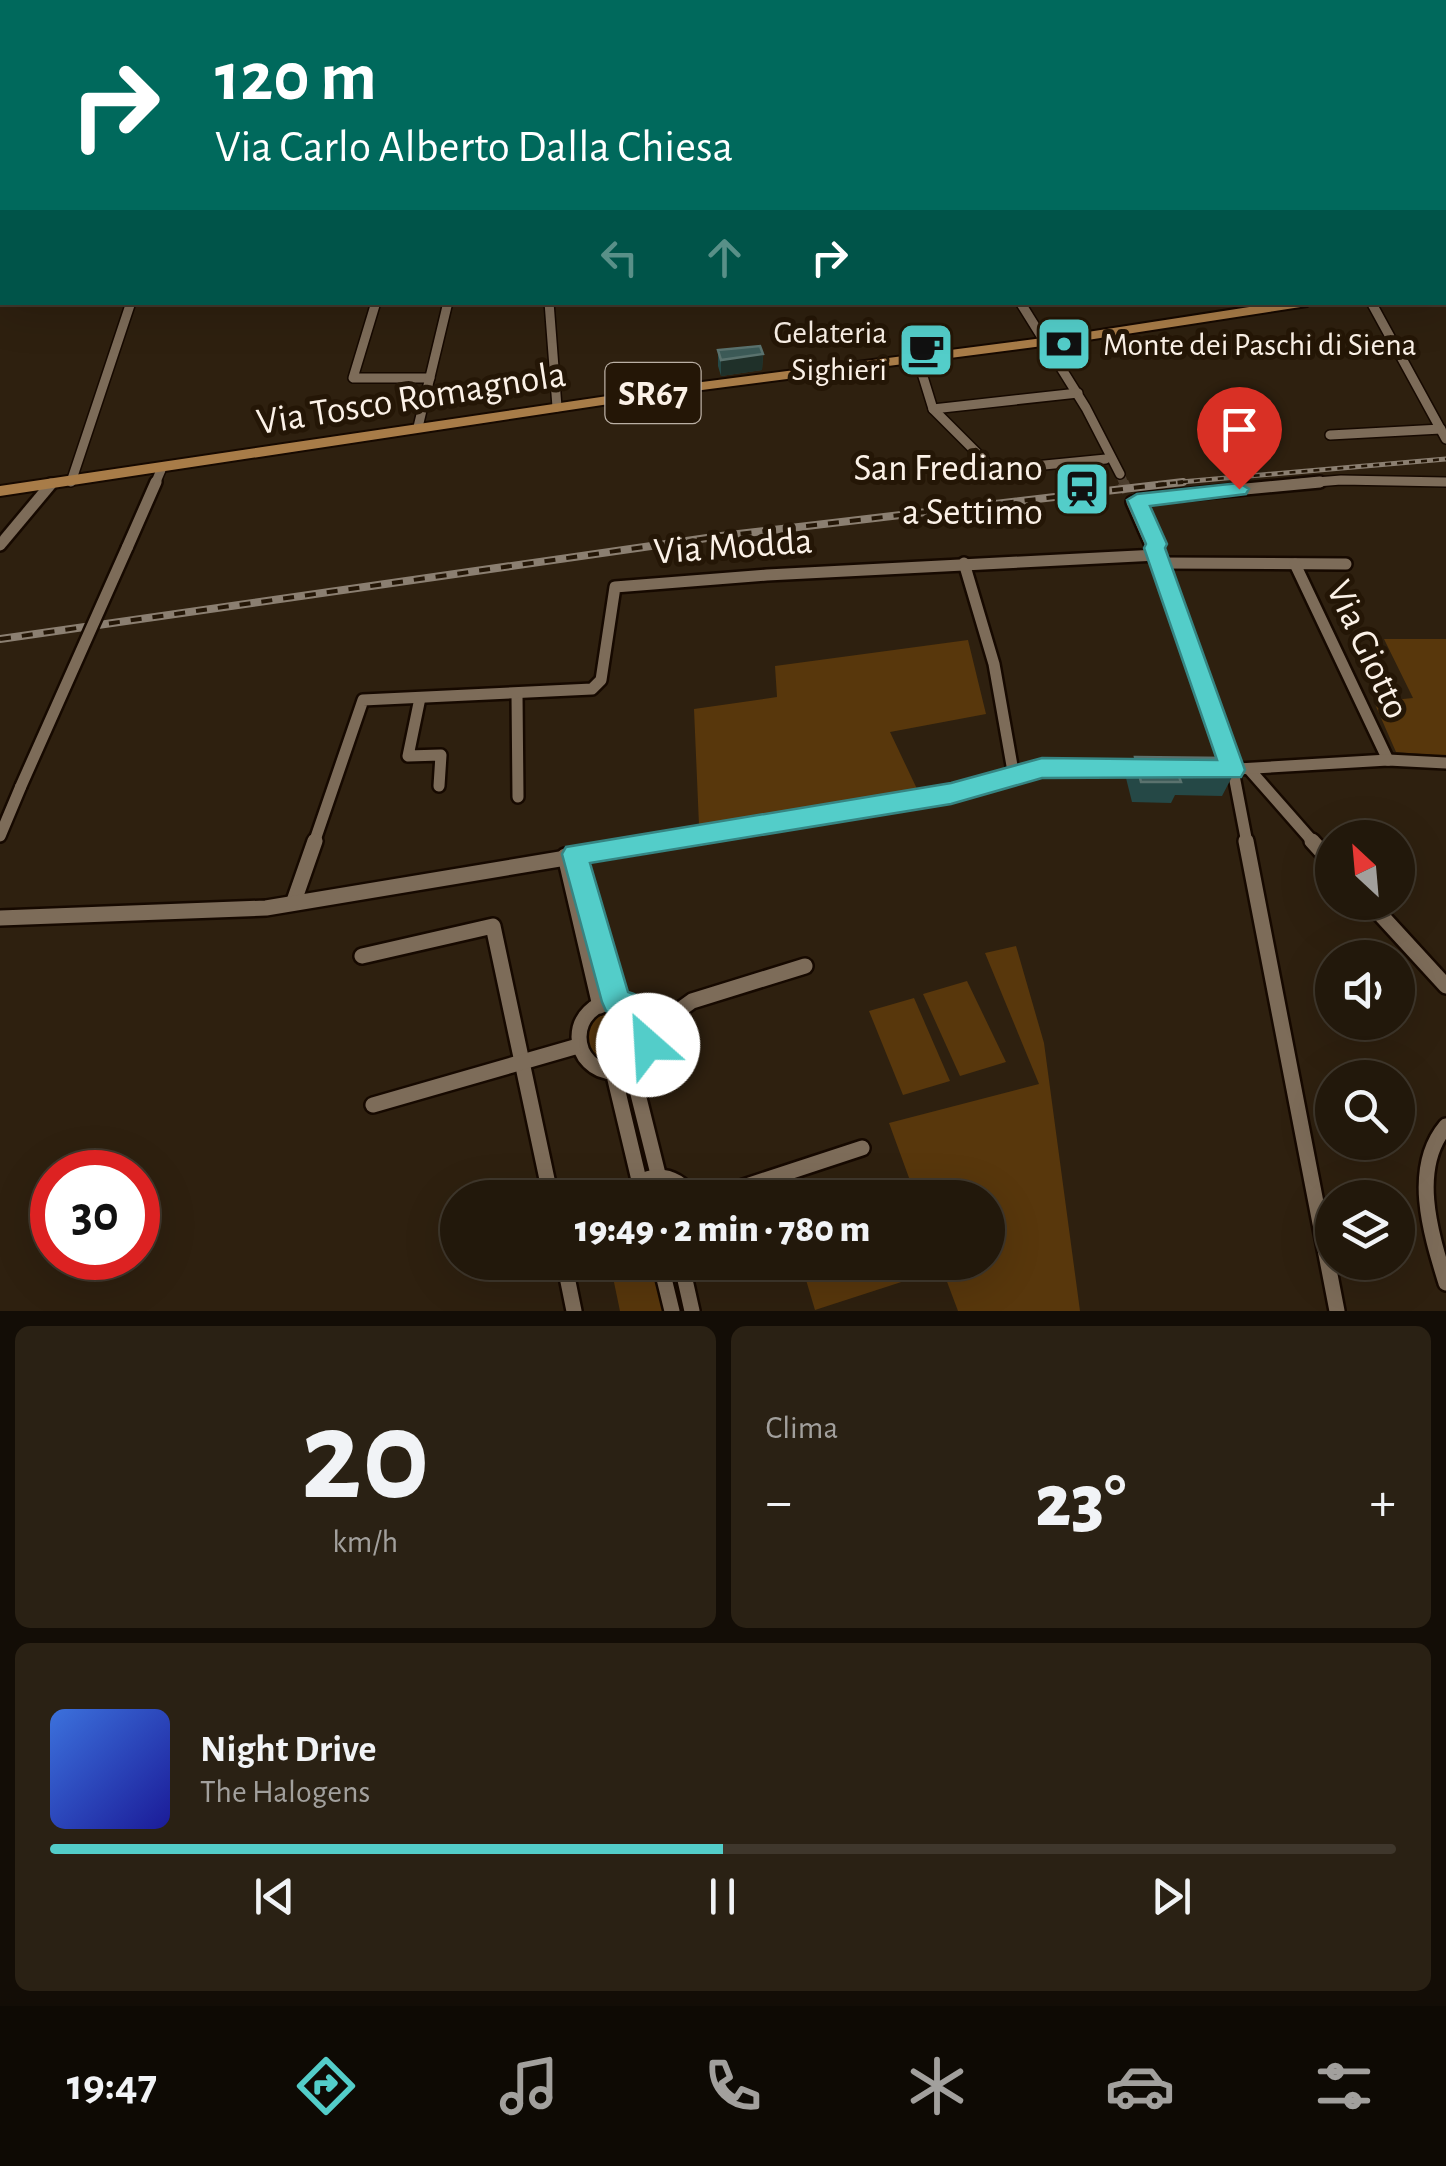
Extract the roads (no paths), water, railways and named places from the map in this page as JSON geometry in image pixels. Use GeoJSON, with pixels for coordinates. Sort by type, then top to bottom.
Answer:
{"type":"FeatureCollection","features":[{"type":"Feature","properties":{"kind":"main road","name":"Via Tosco Romagnola"},"geometry":{"type":"LineString","coordinates":[[0,491],[161,470],[557,407],[1287,305]]}},
{"type":"Feature","properties":{"kind":"street"},"geometry":{"type":"LineString","coordinates":[[70,482],[89,437],[129,305]]}},
{"type":"Feature","properties":{"kind":"street"},"geometry":{"type":"LineString","coordinates":[[375,305],[353,378],[430,378]]}},
{"type":"Feature","properties":{"kind":"street"},"geometry":{"type":"LineString","coordinates":[[418,428],[447,305]]}},
{"type":"Feature","properties":{"kind":"street"},"geometry":{"type":"LineString","coordinates":[[549,305],[557,407]]}},
{"type":"Feature","properties":{"kind":"street"},"geometry":{"type":"LineString","coordinates":[[1022,305],[1048,340],[1120,474]]}},
{"type":"Feature","properties":{"kind":"street"},"geometry":{"type":"LineString","coordinates":[[1330,435],[1443,434],[1374,305]]}},
{"type":"Feature","properties":{"kind":"street"},"geometry":{"type":"LineString","coordinates":[[917,358],[933,409],[990,466],[1003,469],[1106,459]]}},
{"type":"Feature","properties":{"kind":"street"},"geometry":{"type":"LineString","coordinates":[[933,409],[1078,393]]}},
{"type":"Feature","properties":{"kind":"street"},"geometry":{"type":"LineString","coordinates":[[1098,430],[1110,435],[1128,475],[1112,475],[1098,430]]}},
{"type":"Feature","properties":{"kind":"street"},"geometry":{"type":"LineString","coordinates":[[0,836],[161,470]]}},
{"type":"Feature","properties":{"kind":"street"},"geometry":{"type":"LineString","coordinates":[[1337,1311],[1241,769],[1135,500],[1342,480],[1446,482]]}},
{"type":"Feature","properties":{"kind":"street"},"geometry":{"type":"LineString","coordinates":[[0,544],[51,484]]}},
{"type":"Feature","properties":{"kind":"street","name":"Via Modda"},"geometry":{"type":"LineString","coordinates":[[294,901],[363,700],[596,688],[616,587],[964,563],[1157,555],[1346,564]]}},
{"type":"Feature","properties":{"kind":"street"},"geometry":{"type":"LineString","coordinates":[[964,563],[994,664],[1014,777]]}},
{"type":"Feature","properties":{"kind":"street","name":"Via Giotto"},"geometry":{"type":"LineString","coordinates":[[1295,564],[1388,760]]}},
{"type":"Feature","properties":{"kind":"street"},"geometry":{"type":"LineString","coordinates":[[518,695],[518,797]]}},
{"type":"Feature","properties":{"kind":"street"},"geometry":{"type":"LineString","coordinates":[[420,698],[408,756],[441,755],[438,786]]}},
{"type":"Feature","properties":{"kind":"street"},"geometry":{"type":"LineString","coordinates":[[1211,770],[1388,760],[1446,763]]}},
{"type":"Feature","properties":{"kind":"street"},"geometry":{"type":"LineString","coordinates":[[0,918],[248,910],[951,793],[1042,768],[1156,769]]}},
{"type":"Feature","properties":{"kind":"street"},"geometry":{"type":"LineString","coordinates":[[1241,769],[1315,845]]}},
{"type":"Feature","properties":{"kind":"street"},"geometry":{"type":"LineString","coordinates":[[570,855],[616,1002]]}},
{"type":"Feature","properties":{"kind":"street"},"geometry":{"type":"LineString","coordinates":[[570,855],[600,1006]]}},
{"type":"Feature","properties":{"kind":"street"},"geometry":{"type":"LineString","coordinates":[[1386,920],[1446,986]]}},
{"type":"Feature","properties":{"kind":"street"},"geometry":{"type":"LineString","coordinates":[[362,956],[493,926],[546,1180]]}},
{"type":"Feature","properties":{"kind":"street"},"geometry":{"type":"LineString","coordinates":[[647,1020],[667,1019],[692,1001],[805,966]]}},
{"type":"Feature","properties":{"kind":"street"},"geometry":{"type":"LineString","coordinates":[[616,1002],[634,1007],[647,1020],[648,1045],[631,1066],[613,1071],[590,1065],[578,1046],[581,1023],[600,1006],[616,1002]]}},
{"type":"Feature","properties":{"kind":"street"},"geometry":{"type":"LineString","coordinates":[[373,1105],[578,1046]]}},
{"type":"Feature","properties":{"kind":"street"},"geometry":{"type":"LineString","coordinates":[[631,1066],[658,1174]]}},
{"type":"Feature","properties":{"kind":"street"},"geometry":{"type":"LineString","coordinates":[[613,1071],[639,1180],[658,1174],[677,1180]]}},
{"type":"Feature","properties":{"kind":"street"},"geometry":{"type":"LineString","coordinates":[[1446,1126],[1432,1142],[1427,1181],[1429,1213],[1446,1283]]}},
{"type":"Feature","properties":{"kind":"street"},"geometry":{"type":"LineString","coordinates":[[765,1180],[862,1148]]}},
{"type":"Feature","properties":{"kind":"street"},"geometry":{"type":"LineString","coordinates":[[568,1280],[574,1311]]}},
{"type":"Feature","properties":{"kind":"street"},"geometry":{"type":"LineString","coordinates":[[664,1280],[672,1311]]}},
{"type":"Feature","properties":{"kind":"street"},"geometry":{"type":"LineString","coordinates":[[685,1280],[692,1311]]}},
{"type":"Feature","properties":{"kind":"tunnel"},"geometry":{"type":"LineString","coordinates":[[1120,474],[1124,484]]}},
{"type":"Feature","properties":{"kind":"tunnel"},"geometry":{"type":"LineString","coordinates":[[1123,482],[1132,502]]}},
{"type":"Feature","properties":{"kind":"railway"},"geometry":{"type":"LineString","coordinates":[[1158,484],[1446,459]]}},
{"type":"Feature","properties":{"kind":"railway"},"geometry":{"type":"LineString","coordinates":[[0,639],[721,536],[1183,482]]}},
{"type":"Feature","properties":{"kind":"place","name":"Monte dei Paschi di Siena"},"geometry":{"type":"Point","coordinates":[1064,344]}},
{"type":"Feature","properties":{"kind":"place","name":"Gelateria Sighieri"},"geometry":{"type":"Point","coordinates":[926,350]}},
{"type":"Feature","properties":{"kind":"place","name":"San Frediano a Settimo"},"geometry":{"type":"Point","coordinates":[1082,489]}}]}
